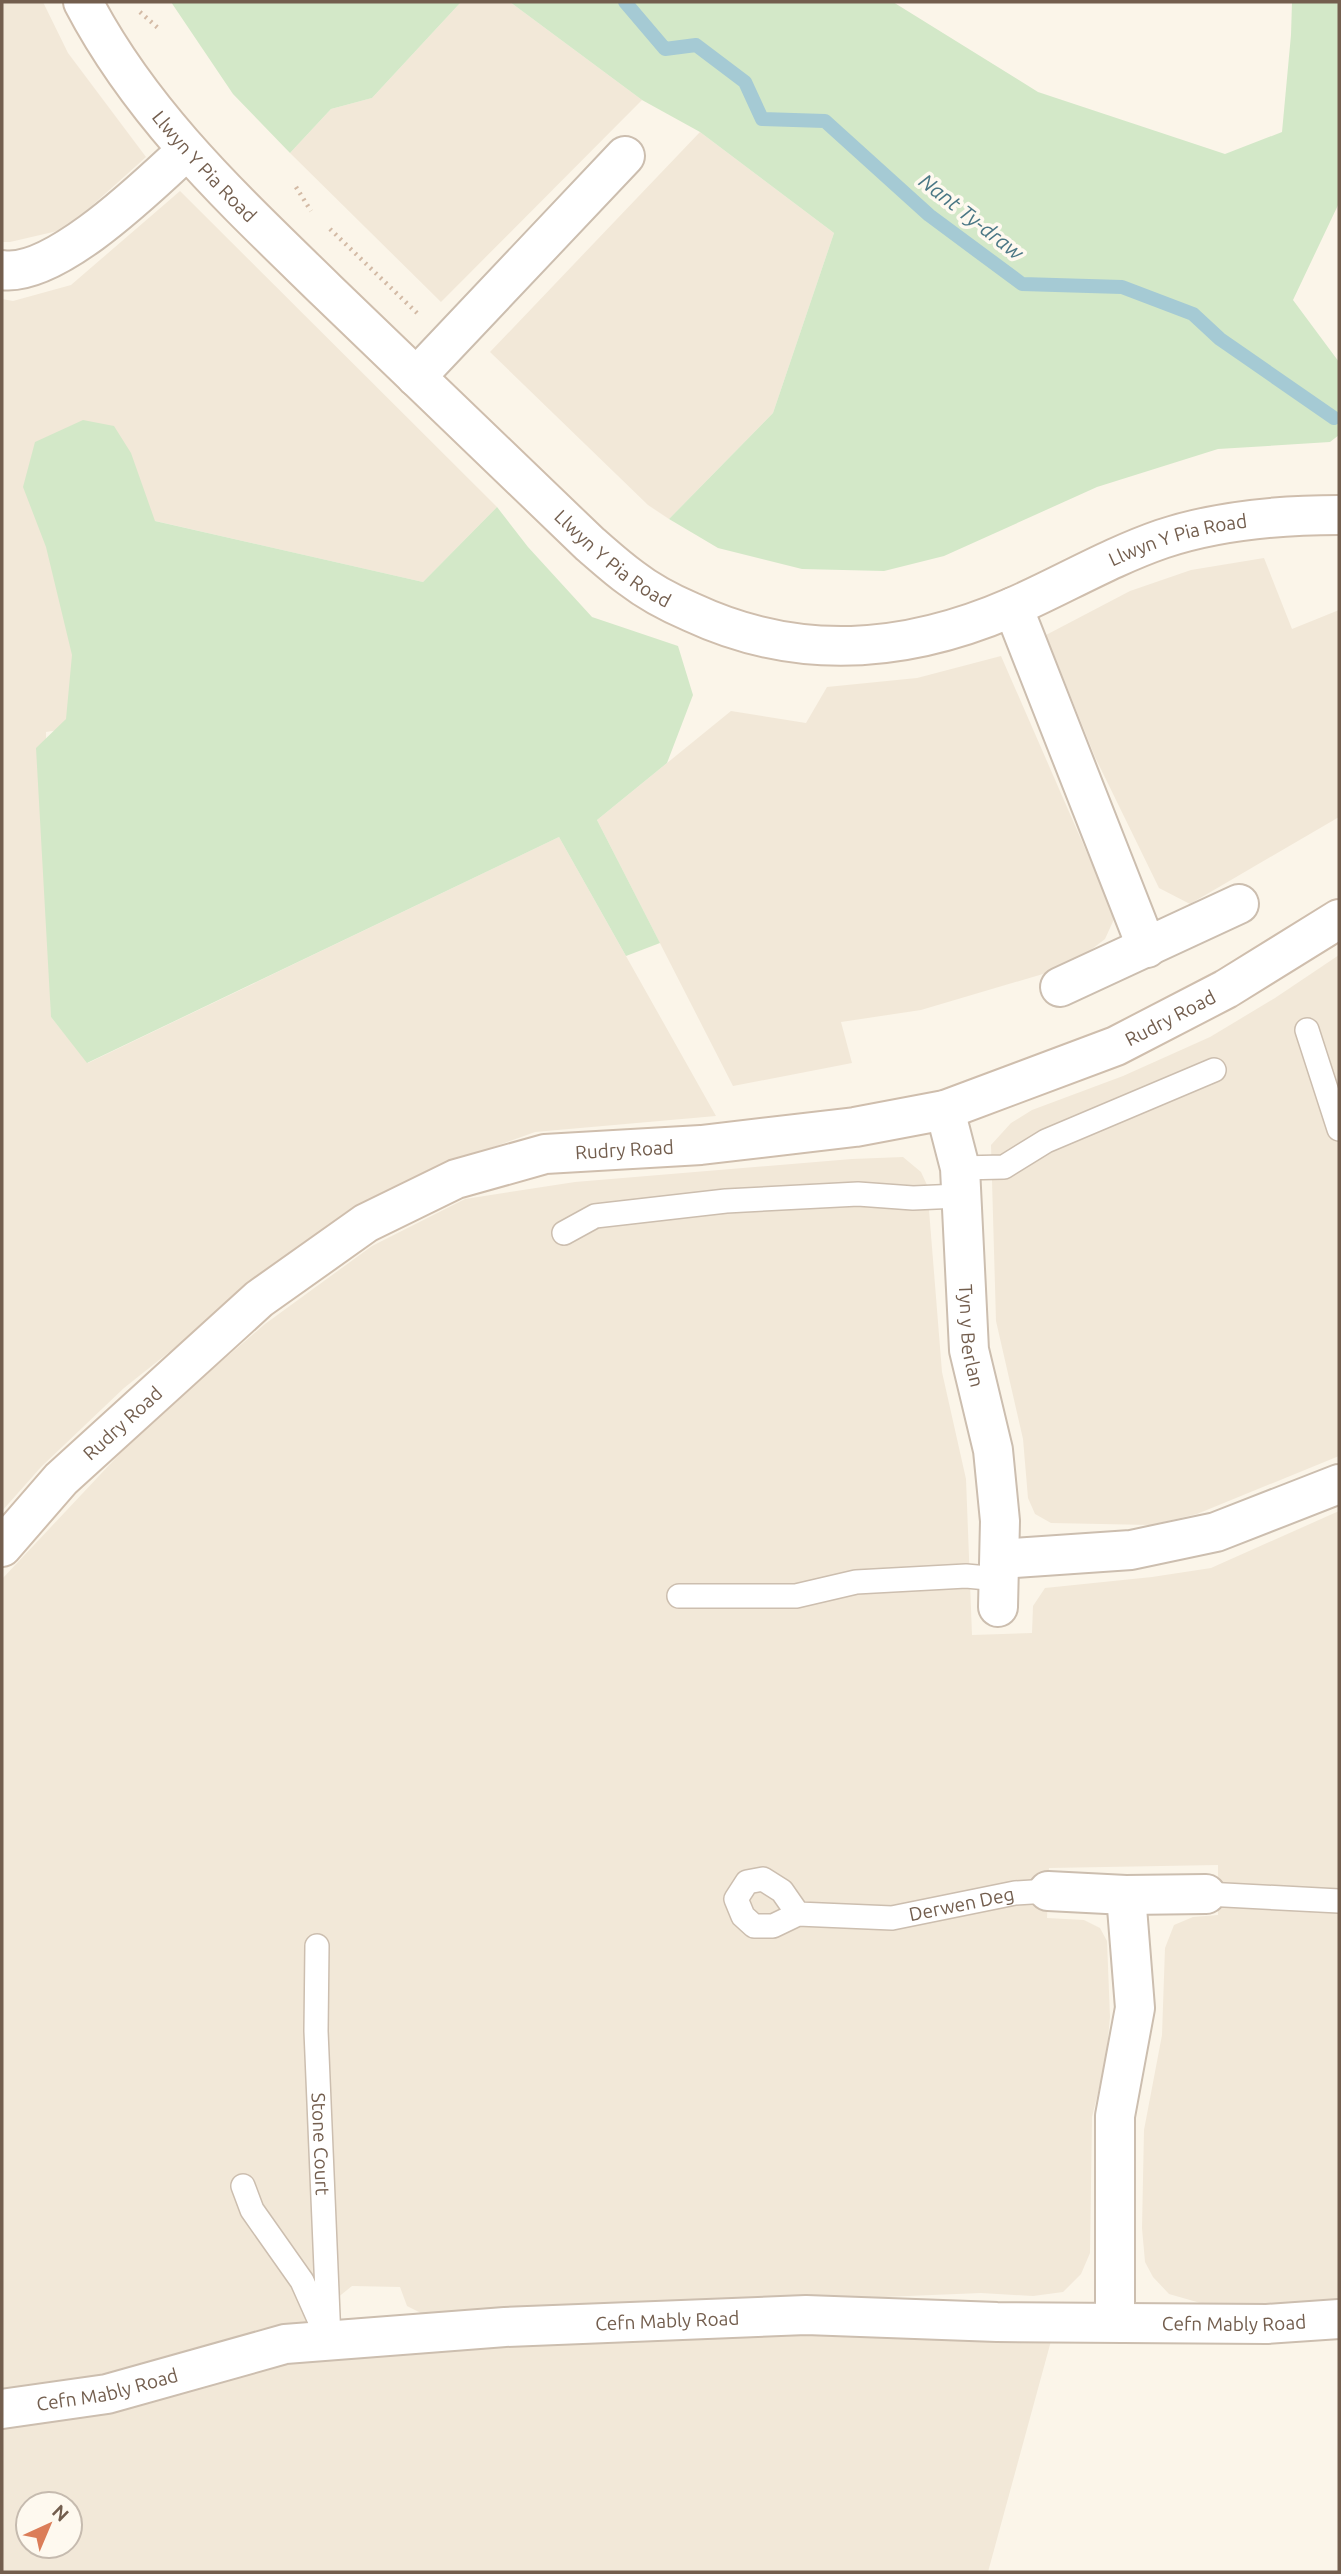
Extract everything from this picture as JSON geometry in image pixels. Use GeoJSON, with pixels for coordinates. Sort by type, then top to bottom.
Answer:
{"type":"FeatureCollection","features":[{"type":"Feature","properties":{"kind":"street","name":"Llwyn Y Pia Road"},"geometry":{"type":"LineString","coordinates":[[83,2],[142,98],[232,198],[590,544],[632,579],[670,603],[720,626],[806,646],[851,647],[905,641],[952,630],[1013,607],[1109,559],[1164,539],[1232,522],[1339,515]]}},
{"type":"Feature","properties":{"kind":"street"},"geometry":{"type":"LineString","coordinates":[[2,270],[12,272],[51,258],[106,224],[187,150]]}},
{"type":"Feature","properties":{"kind":"street"},"geometry":{"type":"LineString","coordinates":[[416,377],[625,156]]}},
{"type":"Feature","properties":{"kind":"street"},"geometry":{"type":"LineString","coordinates":[[1013,607],[1147,948]]}},
{"type":"Feature","properties":{"kind":"street"},"geometry":{"type":"LineString","coordinates":[[1060,986],[1239,904]]}},
{"type":"Feature","properties":{"kind":"street","name":"Rudry Road"},"geometry":{"type":"LineString","coordinates":[[2,1547],[61,1479],[259,1299],[366,1223],[456,1179],[545,1154],[713,1144],[855,1127],[945,1110],[1115,1046],[1226,989],[1339,919]]}},
{"type":"Feature","properties":{"kind":"street","name":"Tyn y Berlan"},"geometry":{"type":"LineString","coordinates":[[945,1110],[959,1182],[969,1350],[993,1450],[1000,1521],[999,1582]]}},
{"type":"Feature","properties":{"kind":"street"},"geometry":{"type":"LineString","coordinates":[[999,1582],[1216,1532],[1339,1484]]}},
{"type":"Feature","properties":{"kind":"street","name":"Derwen Deg"},"geometry":{"type":"LineString","coordinates":[[1048,1891],[1126,1895],[1206,1894]]}},
{"type":"Feature","properties":{"kind":"street"},"geometry":{"type":"LineString","coordinates":[[1115,2321],[1115,2116],[1135,2008],[1126,1895]]}},
{"type":"Feature","properties":{"kind":"street","name":"Cefn Mably Road"},"geometry":{"type":"LineString","coordinates":[[2,2409],[107,2394],[285,2344],[505,2327],[806,2315],[997,2322],[1267,2324],[1339,2319]]}},
{"type":"Feature","properties":{"kind":"lane"},"geometry":{"type":"LineString","coordinates":[[1307,1030],[1339,1129]]}},
{"type":"Feature","properties":{"kind":"lane"},"geometry":{"type":"LineString","coordinates":[[564,1233],[595,1216],[726,1201],[858,1194],[912,1198],[1004,1167],[1046,1141],[1214,1070]]}},
{"type":"Feature","properties":{"kind":"lane"},"geometry":{"type":"LineString","coordinates":[[679,1596],[796,1596],[856,1581],[966,1576],[999,1582]]}},
{"type":"Feature","properties":{"kind":"lane","name":"Derwen Deg"},"geometry":{"type":"LineString","coordinates":[[798,1914],[891,1918],[1015,1893],[1048,1891]]}},
{"type":"Feature","properties":{"kind":"lane"},"geometry":{"type":"LineString","coordinates":[[1206,1894],[1339,1901]]}},
{"type":"Feature","properties":{"kind":"lane","name":"Stone Court"},"geometry":{"type":"LineString","coordinates":[[317,1946],[316,2031],[329,2340]]}},
{"type":"Feature","properties":{"kind":"lane"},"geometry":{"type":"LineString","coordinates":[[243,2186],[253,2210],[302,2281],[329,2340]]}},
{"type":"Feature","properties":{"kind":"path"},"geometry":{"type":"LineString","coordinates":[[135,2],[141,12],[158,28]]}},
{"type":"Feature","properties":{"kind":"path"},"geometry":{"type":"LineString","coordinates":[[296,187],[309,209],[319,219]]}},
{"type":"Feature","properties":{"kind":"path"},"geometry":{"type":"LineString","coordinates":[[329,229],[449,344]]}},
{"type":"Feature","properties":{"kind":"shaded area"},"geometry":{"type":"Polygon","coordinates":[[[2,2],[43,2],[68,53],[146,157],[66,229],[10,242],[2,242],[2,2]]]}},
{"type":"Feature","properties":{"kind":"shaded area"},"geometry":{"type":"Polygon","coordinates":[[[461,2],[510,2],[642,100],[441,302],[290,153],[331,109],[372,98],[461,2]]]}},
{"type":"Feature","properties":{"kind":"shaded area"},"geometry":{"type":"Polygon","coordinates":[[[700,132],[834,233],[773,413],[669,519],[648,505],[490,352],[700,132]]]}},
{"type":"Feature","properties":{"kind":"shaded area"},"geometry":{"type":"Polygon","coordinates":[[[180,191],[497,507],[423,582],[103,509],[90,725],[46,732],[51,1017],[88,1063],[559,837],[716,1116],[535,1132],[425,1172],[344,1213],[124,1388],[41,1467],[2,1511],[2,299],[13,301],[71,285],[180,191]]]}},
{"type":"Feature","properties":{"kind":"shaded area"},"geometry":{"type":"Polygon","coordinates":[[[1264,558],[1292,629],[1339,610],[1339,817],[1190,904],[1159,888],[1095,757],[1046,635],[1130,591],[1191,570],[1264,558]]]}},
{"type":"Feature","properties":{"kind":"shaded area"},"geometry":{"type":"Polygon","coordinates":[[[1001,656],[1115,917],[1105,939],[1070,966],[921,1010],[841,1022],[852,1063],[733,1086],[597,820],[731,711],[806,723],[827,687],[917,678],[1001,656]]]}},
{"type":"Feature","properties":{"kind":"shaded area"},"geometry":{"type":"Polygon","coordinates":[[[1339,955],[1339,1456],[1197,1514],[1151,1525],[1051,1523],[1035,1514],[1028,1498],[1023,1439],[996,1321],[991,1145],[1011,1123],[1032,1110],[1123,1076],[1210,1037],[1339,955]]]}},
{"type":"Feature","properties":{"kind":"shaded area"},"geometry":{"type":"Polygon","coordinates":[[[903,1157],[921,1172],[927,1185],[942,1372],[966,1479],[972,1635],[1032,1633],[1033,1606],[1045,1588],[1211,1568],[1339,1511],[1339,2305],[1204,2304],[1169,2294],[1153,2277],[1145,2262],[1142,2228],[1144,2130],[1162,2035],[1165,1948],[1174,1925],[1193,1917],[1218,1915],[1218,1865],[1049,1868],[1047,1918],[1084,1920],[1100,1928],[1107,1941],[1110,2017],[1106,2060],[1092,2117],[1090,2253],[1081,2274],[1063,2292],[1033,2296],[981,2293],[427,2316],[407,2306],[400,2287],[352,2286],[300,2328],[145,2369],[2,2392],[2,1579],[145,1427],[265,1324],[372,1246],[465,1199],[575,1182],[903,1157]]]}},
{"type":"Feature","properties":{"kind":"shaded area"},"geometry":{"type":"Polygon","coordinates":[[[803,2330],[1051,2341],[988,2572],[2,2572],[2,2425],[284,2364],[415,2351],[803,2330]]]}},
{"type":"Feature","properties":{"kind":"green space"},"geometry":{"type":"Polygon","coordinates":[[[171,2],[461,2],[372,98],[331,109],[290,153],[233,94],[171,2]]]}},
{"type":"Feature","properties":{"kind":"green space"},"geometry":{"type":"Polygon","coordinates":[[[510,2],[893,2],[1038,92],[1225,154],[1282,132],[1292,2],[1339,2],[1339,203],[1293,300],[1339,362],[1339,435],[1330,442],[1218,449],[1097,487],[944,556],[884,571],[802,569],[718,548],[669,519],[773,413],[834,233],[700,132],[642,100],[510,2]]]}},
{"type":"Feature","properties":{"kind":"green space"},"geometry":{"type":"Polygon","coordinates":[[[83,420],[114,426],[131,453],[155,521],[423,582],[497,507],[528,547],[592,617],[678,646],[693,695],[667,763],[597,820],[660,943],[626,956],[559,837],[87,1063],[51,1017],[36,748],[66,719],[72,655],[46,547],[23,487],[35,442],[83,420]]]}},
{"type":"Feature","properties":{"kind":"waterway","name":"Nant Ty-draw"},"geometry":{"type":"LineString","coordinates":[[625,2],[665,49],[696,45],[745,82],[762,119],[825,121],[929,215],[1022,284],[1122,287],[1193,314],[1220,339],[1334,418]]}}]}
